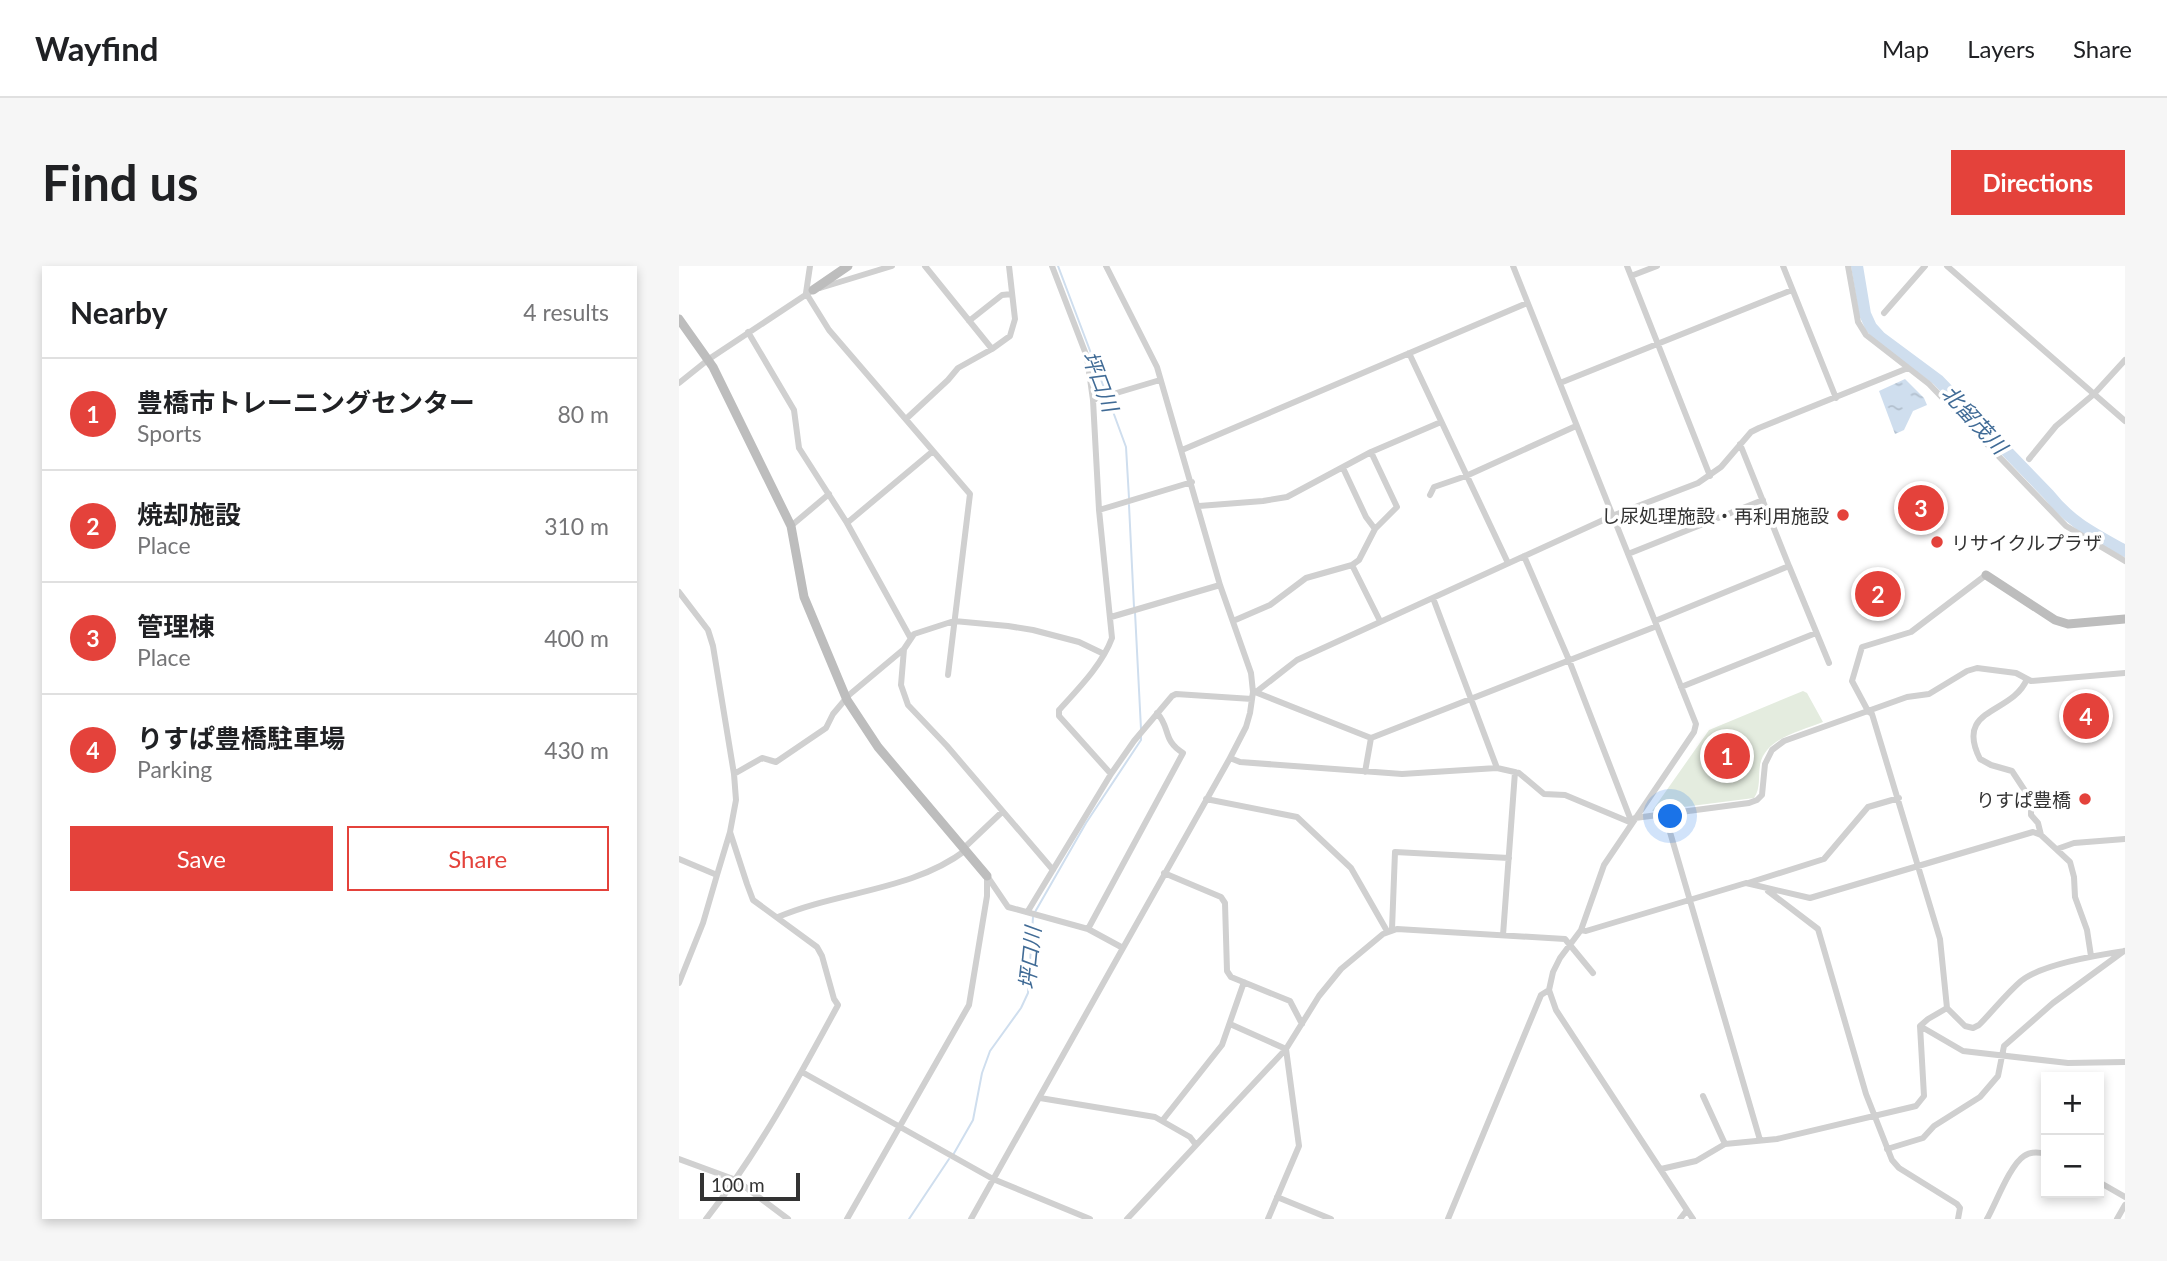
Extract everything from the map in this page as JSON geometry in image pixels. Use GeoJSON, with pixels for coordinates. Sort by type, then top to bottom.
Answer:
{"type":"FeatureCollection","features":[{"type":"Feature","properties":{"kind":"street"},"geometry":{"type":"LineString","coordinates":[[810,266],[810,292],[829,330],[970,494],[948,675]]}},
{"type":"Feature","properties":{"kind":"street"},"geometry":{"type":"LineString","coordinates":[[679,383],[748,332],[848,266]]}},
{"type":"Feature","properties":{"kind":"street"},"geometry":{"type":"LineString","coordinates":[[810,292],[892,266]]}},
{"type":"Feature","properties":{"kind":"street"},"geometry":{"type":"LineString","coordinates":[[925,266],[992,349]]}},
{"type":"Feature","properties":{"kind":"street"},"geometry":{"type":"LineString","coordinates":[[906,419],[958,368],[1004,341],[1013,329],[1015,319],[1009,266]]}},
{"type":"Feature","properties":{"kind":"street"},"geometry":{"type":"LineString","coordinates":[[1052,266],[1087,357],[1093,400],[1099,510],[1112,638],[1085,680],[1059,710],[1059,716],[1111,774]]}},
{"type":"Feature","properties":{"kind":"street"},"geometry":{"type":"LineString","coordinates":[[971,1219],[1230,758],[1246,727],[1254,694],[1251,673],[1220,585],[1157,367],[1106,266]]}},
{"type":"Feature","properties":{"kind":"street"},"geometry":{"type":"LineString","coordinates":[[1513,266],[1696,724],[1694,732],[1604,865],[1581,930],[1553,972],[1549,990],[1556,1010],[1693,1219]]}},
{"type":"Feature","properties":{"kind":"street"},"geometry":{"type":"LineString","coordinates":[[1627,266],[1710,475]]}},
{"type":"Feature","properties":{"kind":"street"},"geometry":{"type":"LineString","coordinates":[[1631,276],[1657,266]]}},
{"type":"Feature","properties":{"kind":"street"},"geometry":{"type":"LineString","coordinates":[[1783,266],[1836,398]]}},
{"type":"Feature","properties":{"kind":"street"},"geometry":{"type":"LineString","coordinates":[[1848,266],[1858,323],[1866,335],[1929,384],[2066,526],[2125,561]]}},
{"type":"Feature","properties":{"kind":"street"},"geometry":{"type":"LineString","coordinates":[[1884,313],[1925,266]]}},
{"type":"Feature","properties":{"kind":"street"},"geometry":{"type":"LineString","coordinates":[[1947,266],[2125,421]]}},
{"type":"Feature","properties":{"kind":"street"},"geometry":{"type":"LineString","coordinates":[[1560,383],[1792,290]]}},
{"type":"Feature","properties":{"kind":"street"},"geometry":{"type":"LineString","coordinates":[[969,321],[1002,295],[1012,293]]}},
{"type":"Feature","properties":{"kind":"street"},"geometry":{"type":"LineString","coordinates":[[1182,450],[1527,303]]}},
{"type":"Feature","properties":{"kind":"street"},"geometry":{"type":"LineString","coordinates":[[679,319],[709,359],[791,526],[804,597],[847,700],[878,747],[987,876],[1008,907],[1088,929],[1123,948]]}},
{"type":"Feature","properties":{"kind":"street"},"geometry":{"type":"LineString","coordinates":[[748,332],[794,410],[799,448],[847,523],[910,637]]}},
{"type":"Feature","properties":{"kind":"street"},"geometry":{"type":"LineString","coordinates":[[1409,353],[1508,563]]}},
{"type":"Feature","properties":{"kind":"street"},"geometry":{"type":"LineString","coordinates":[[2029,459],[2056,426],[2094,394],[2125,359]]}},
{"type":"Feature","properties":{"kind":"street"},"geometry":{"type":"LineString","coordinates":[[1254,694],[1297,660],[1612,516],[1710,475],[1759,428],[1908,368]]}},
{"type":"Feature","properties":{"kind":"street"},"geometry":{"type":"LineString","coordinates":[[1093,400],[1160,380]]}},
{"type":"Feature","properties":{"kind":"street"},"geometry":{"type":"LineString","coordinates":[[1199,506],[1279,500],[1371,452],[1441,422]]}},
{"type":"Feature","properties":{"kind":"street"},"geometry":{"type":"LineString","coordinates":[[1430,495],[1434,487],[1466,476],[1576,426]]}},
{"type":"Feature","properties":{"kind":"street"},"geometry":{"type":"LineString","coordinates":[[1740,444],[1829,663]]}},
{"type":"Feature","properties":{"kind":"street"},"geometry":{"type":"LineString","coordinates":[[847,523],[933,451]]}},
{"type":"Feature","properties":{"kind":"street"},"geometry":{"type":"LineString","coordinates":[[1233,621],[1270,605],[1306,578],[1352,565],[1359,560],[1375,529],[1397,507],[1371,452]]}},
{"type":"Feature","properties":{"kind":"street"},"geometry":{"type":"LineString","coordinates":[[1343,468],[1366,517],[1375,529]]}},
{"type":"Feature","properties":{"kind":"street"},"geometry":{"type":"LineString","coordinates":[[1099,510],[1192,482]]}},
{"type":"Feature","properties":{"kind":"street"},"geometry":{"type":"LineString","coordinates":[[791,526],[829,494]]}},
{"type":"Feature","properties":{"kind":"street"},"geometry":{"type":"LineString","coordinates":[[1628,554],[1762,500]]}},
{"type":"Feature","properties":{"kind":"street"},"geometry":{"type":"LineString","coordinates":[[1524,556],[1634,821]]}},
{"type":"Feature","properties":{"kind":"street"},"geometry":{"type":"LineString","coordinates":[[1352,565],[1380,621]]}},
{"type":"Feature","properties":{"kind":"street"},"geometry":{"type":"LineString","coordinates":[[1029,911],[1111,774],[1138,736],[1175,694],[1254,694],[1371,738],[1569,660],[1789,566]]}},
{"type":"Feature","properties":{"kind":"street"},"geometry":{"type":"LineString","coordinates":[[2125,620],[2068,624],[2055,620],[1986,575],[1917,629],[1862,646],[1852,681],[1868,711],[1872,713],[1899,798],[1940,939],[1948,1008],[1965,1026],[1973,1028],[1979,1025],[2022,980],[2091,956],[2125,951]]}},
{"type":"Feature","properties":{"kind":"street"},"geometry":{"type":"LineString","coordinates":[[1111,617],[1220,585]]}},
{"type":"Feature","properties":{"kind":"street"},"geometry":{"type":"LineString","coordinates":[[679,592],[708,630],[713,646],[736,800],[730,832],[703,923],[679,983]]}},
{"type":"Feature","properties":{"kind":"street"},"geometry":{"type":"LineString","coordinates":[[1433,598],[1497,768]]}},
{"type":"Feature","properties":{"kind":"street"},"geometry":{"type":"LineString","coordinates":[[1053,870],[947,746],[908,705],[901,685],[904,649],[910,637],[954,621],[1033,630],[1079,642],[1104,654]]}},
{"type":"Feature","properties":{"kind":"street"},"geometry":{"type":"LineString","coordinates":[[1681,687],[1816,633]]}},
{"type":"Feature","properties":{"kind":"street"},"geometry":{"type":"LineString","coordinates":[[734,774],[762,758],[776,762],[825,728],[849,695],[904,649]]}},
{"type":"Feature","properties":{"kind":"street"},"geometry":{"type":"LineString","coordinates":[[1230,758],[1240,762],[1402,774],[1497,768],[1515,772],[1545,794],[1565,795],[1634,821],[1757,800],[1762,795],[1765,764],[1772,750],[1784,741],[1907,698],[1929,694],[1977,668],[2016,673],[2031,681],[2125,673]]}},
{"type":"Feature","properties":{"kind":"street"},"geometry":{"type":"LineString","coordinates":[[2027,679],[2020,692],[1981,717],[1973,729],[1972,738],[1980,759],[2013,771],[2031,800],[2031,815],[2038,823],[2041,835]]}},
{"type":"Feature","properties":{"kind":"street"},"geometry":{"type":"LineString","coordinates":[[1088,929],[1183,753],[1171,745],[1157,713]]}},
{"type":"Feature","properties":{"kind":"street"},"geometry":{"type":"LineString","coordinates":[[1365,772],[1371,738]]}},
{"type":"Feature","properties":{"kind":"street"},"geometry":{"type":"LineString","coordinates":[[1503,935],[1515,772]]}},
{"type":"Feature","properties":{"kind":"street"},"geometry":{"type":"LineString","coordinates":[[1581,930],[1586,931],[1824,859],[1868,807],[1899,798]]}},
{"type":"Feature","properties":{"kind":"street"},"geometry":{"type":"LineString","coordinates":[[1206,799],[1297,817],[1351,868],[1390,930]]}},
{"type":"Feature","properties":{"kind":"street"},"geometry":{"type":"LineString","coordinates":[[778,917],[914,878],[948,865],[1002,812]]}},
{"type":"Feature","properties":{"kind":"street"},"geometry":{"type":"LineString","coordinates":[[1665,815],[1760,1140]]}},
{"type":"Feature","properties":{"kind":"street"},"geometry":{"type":"LineString","coordinates":[[706,1219],[736,1180],[802,1072],[838,1005],[817,947],[753,900],[730,832]]}},
{"type":"Feature","properties":{"kind":"street"},"geometry":{"type":"LineString","coordinates":[[1746,883],[1810,898],[2033,832],[2041,835],[2066,857],[2072,866],[2074,897],[2087,930],[2091,956]]}},
{"type":"Feature","properties":{"kind":"street"},"geometry":{"type":"LineString","coordinates":[[2057,849],[2074,843],[2125,839]]}},
{"type":"Feature","properties":{"kind":"street"},"geometry":{"type":"LineString","coordinates":[[1390,930],[1395,852],[1509,858]]}},
{"type":"Feature","properties":{"kind":"street"},"geometry":{"type":"LineString","coordinates":[[679,859],[717,875]]}},
{"type":"Feature","properties":{"kind":"street"},"geometry":{"type":"LineString","coordinates":[[1164,873],[1221,897],[1225,904],[1227,971],[1231,977],[1290,1002],[1302,1024]]}},
{"type":"Feature","properties":{"kind":"street"},"geometry":{"type":"LineString","coordinates":[[847,1219],[969,1005],[987,896],[987,876]]}},
{"type":"Feature","properties":{"kind":"street"},"geometry":{"type":"LineString","coordinates":[[1766,889],[1818,929],[1873,1116],[1887,1149],[1899,1168],[1958,1204],[1958,1219]]}},
{"type":"Feature","properties":{"kind":"street"},"geometry":{"type":"LineString","coordinates":[[1128,1219],[1286,1049],[1319,996],[1341,970],[1390,930],[1566,939],[1593,974]]}},
{"type":"Feature","properties":{"kind":"street"},"geometry":{"type":"LineString","coordinates":[[1887,1149],[1923,1138],[1934,1126],[1980,1097],[1998,1076],[2004,1045],[2053,1003],[2125,951]]}},
{"type":"Feature","properties":{"kind":"street"},"geometry":{"type":"LineString","coordinates":[[1162,1121],[1222,1045],[1244,982]]}},
{"type":"Feature","properties":{"kind":"street"},"geometry":{"type":"LineString","coordinates":[[1448,1219],[1541,995],[1549,990]]}},
{"type":"Feature","properties":{"kind":"street"},"geometry":{"type":"LineString","coordinates":[[1661,1169],[1696,1161],[1725,1144],[1777,1139],[1916,1106],[1924,1096],[1920,1026],[1928,1018],[1948,1008]]}},
{"type":"Feature","properties":{"kind":"street"},"geometry":{"type":"LineString","coordinates":[[1230,1024],[1286,1049]]}},
{"type":"Feature","properties":{"kind":"street"},"geometry":{"type":"LineString","coordinates":[[1920,1026],[1963,1051],[2085,1065],[2125,1062]]}},
{"type":"Feature","properties":{"kind":"street"},"geometry":{"type":"LineString","coordinates":[[1268,1219],[1299,1146],[1286,1049]]}},
{"type":"Feature","properties":{"kind":"street"},"geometry":{"type":"LineString","coordinates":[[802,1072],[993,1179],[1090,1219]]}},
{"type":"Feature","properties":{"kind":"street"},"geometry":{"type":"LineString","coordinates":[[1703,1096],[1725,1144]]}},
{"type":"Feature","properties":{"kind":"street"},"geometry":{"type":"LineString","coordinates":[[1040,1098],[1155,1117],[1189,1137],[1196,1145]]}},
{"type":"Feature","properties":{"kind":"street"},"geometry":{"type":"LineString","coordinates":[[1987,1219],[2016,1164],[2025,1155],[2041,1153]]}},
{"type":"Feature","properties":{"kind":"street"},"geometry":{"type":"LineString","coordinates":[[679,1159],[736,1180],[788,1219]]}},
{"type":"Feature","properties":{"kind":"street"},"geometry":{"type":"LineString","coordinates":[[2104,1185],[2125,1197]]}},
{"type":"Feature","properties":{"kind":"street"},"geometry":{"type":"LineString","coordinates":[[1277,1197],[1327,1218]]}},
{"type":"Feature","properties":{"kind":"street"},"geometry":{"type":"LineString","coordinates":[[2117,1219],[2125,1205]]}},
{"type":"Feature","properties":{"kind":"street"},"geometry":{"type":"LineString","coordinates":[[1680,1219],[1687,1210]]}},
{"type":"Feature","properties":{"kind":"shaded area"},"geometry":{"type":"Polygon","coordinates":[[[1803,691],[1807,693],[1823,722],[1795,732],[1769,748],[1760,765],[1754,798],[1652,811],[1709,730],[1803,691]]]}},
{"type":"Feature","properties":{"kind":"water"},"geometry":{"type":"Polygon","coordinates":[[[1905,379],[1924,398],[1927,405],[1913,411],[1904,430],[1895,434],[1879,391],[1905,379]]]}},
{"type":"Feature","properties":{"kind":"waterway","name":"坪口川"},"geometry":{"type":"LineString","coordinates":[[1058,266],[1106,393]]}},
{"type":"Feature","properties":{"kind":"waterway","name":"北留茂川"},"geometry":{"type":"LineString","coordinates":[[1857,266],[1865,314],[1880,337],[1938,380],[2066,513],[2125,551]]}},
{"type":"Feature","properties":{"kind":"waterway","name":"坪口川"},"geometry":{"type":"LineString","coordinates":[[1108,398],[1126,447],[1129,498]]}},
{"type":"Feature","properties":{"kind":"waterway","name":"坪口川"},"geometry":{"type":"LineString","coordinates":[[1129,505],[1134,607]]}},
{"type":"Feature","properties":{"kind":"waterway","name":"坪口川"},"geometry":{"type":"LineString","coordinates":[[1135,612],[1141,729]]}},
{"type":"Feature","properties":{"kind":"waterway","name":"坪口川"},"geometry":{"type":"LineString","coordinates":[[1035,912],[1086,823],[1141,740],[1141,735]]}},
{"type":"Feature","properties":{"kind":"waterway","name":"坪口川"},"geometry":{"type":"LineString","coordinates":[[953,1155],[973,1120],[982,1073],[990,1051],[1021,1008],[1028,993],[1033,917]]}},
{"type":"Feature","properties":{"kind":"waterway","name":"坪口川"},"geometry":{"type":"LineString","coordinates":[[909,1219],[949,1159]]}},
{"type":"Feature","properties":{"kind":"place","name":"管理棟"},"geometry":{"type":"Point","coordinates":[1921,508]}},
{"type":"Feature","properties":{"kind":"place","name":"し尿処理施設・再利用施設"},"geometry":{"type":"Point","coordinates":[1843,515]}},
{"type":"Feature","properties":{"kind":"place","name":"リサイクルプラザ"},"geometry":{"type":"Point","coordinates":[1937,542]}},
{"type":"Feature","properties":{"kind":"place","name":"焼却施設"},"geometry":{"type":"Point","coordinates":[1878,594]}},
{"type":"Feature","properties":{"kind":"place","name":"りすぱ豊橋駐車場"},"geometry":{"type":"Point","coordinates":[2086,716]}},
{"type":"Feature","properties":{"kind":"place","name":"豊橋市トレーニングセンター"},"geometry":{"type":"Point","coordinates":[1727,756]}},
{"type":"Feature","properties":{"kind":"place","name":"りすぱ豊橋"},"geometry":{"type":"Point","coordinates":[2085,799]}}]}
